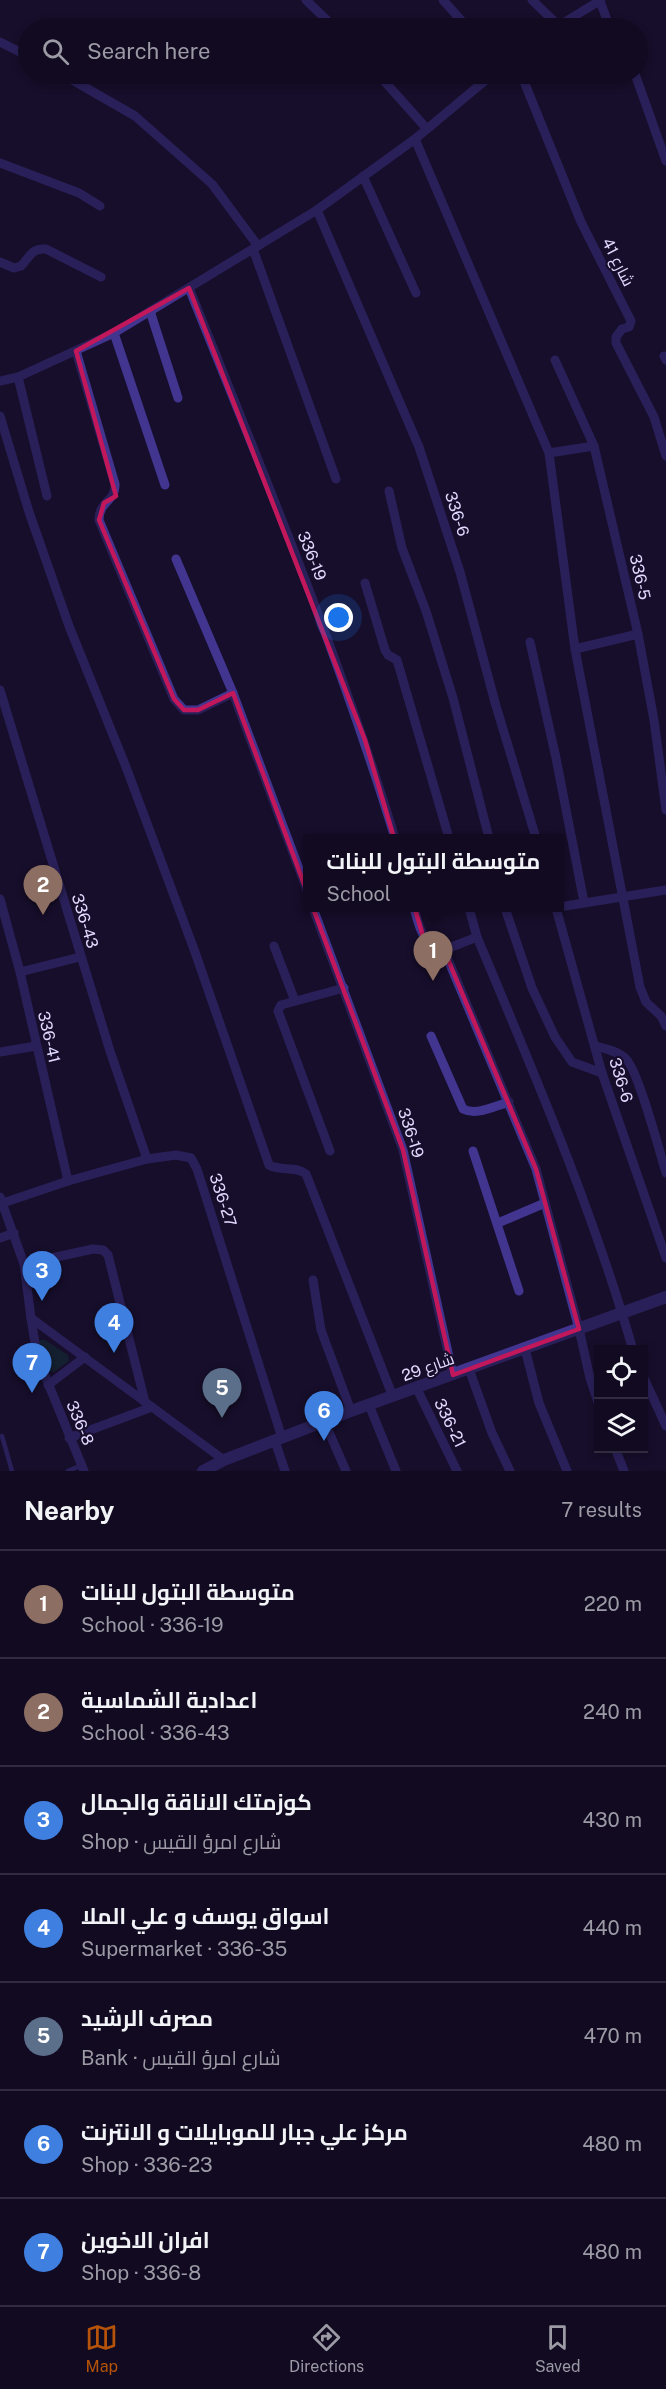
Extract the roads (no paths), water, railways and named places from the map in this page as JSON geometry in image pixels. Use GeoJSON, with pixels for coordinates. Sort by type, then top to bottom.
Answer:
{"type":"FeatureCollection","features":[{"type":"Feature","properties":{"kind":"street"},"geometry":{"type":"LineString","coordinates":[[306,0],[325,18]]}},
{"type":"Feature","properties":{"kind":"street"},"geometry":{"type":"LineString","coordinates":[[443,0],[459,18]]}},
{"type":"Feature","properties":{"kind":"street"},"geometry":{"type":"LineString","coordinates":[[532,0],[549,18]]}},
{"type":"Feature","properties":{"kind":"street"},"geometry":{"type":"LineString","coordinates":[[571,18],[600,0],[606,18]]}},
{"type":"Feature","properties":{"kind":"street"},"geometry":{"type":"LineString","coordinates":[[0,42],[18,51]]}},
{"type":"Feature","properties":{"kind":"street"},"geometry":{"type":"LineString","coordinates":[[79,84],[135,116],[212,184],[256,247],[336,479]]}},
{"type":"Feature","properties":{"kind":"street"},"geometry":{"type":"LineString","coordinates":[[387,84],[427,129]]}},
{"type":"Feature","properties":{"kind":"street"},"geometry":{"type":"LineString","coordinates":[[0,381],[18,377],[114,333],[317,210],[415,139],[481,84]]}},
{"type":"Feature","properties":{"kind":"street","name":"شارع 41"},"geometry":{"type":"LineString","coordinates":[[525,84],[581,222],[631,321],[629,327],[622,329],[616,337],[616,344],[654,417],[665,449]]}},
{"type":"Feature","properties":{"kind":"street"},"geometry":{"type":"LineString","coordinates":[[639,84],[666,161]]}},
{"type":"Feature","properties":{"kind":"street"},"geometry":{"type":"LineString","coordinates":[[415,139],[549,453],[575,649],[640,987],[646,1002],[661,1016],[666,1026]]}},
{"type":"Feature","properties":{"kind":"street"},"geometry":{"type":"LineString","coordinates":[[0,163],[79,193],[100,206]]}},
{"type":"Feature","properties":{"kind":"street"},"geometry":{"type":"LineString","coordinates":[[363,176],[416,293]]}},
{"type":"Feature","properties":{"kind":"street","name":"336-6"},"geometry":{"type":"LineString","coordinates":[[317,210],[419,447],[460,572],[496,706],[535,834]]}},
{"type":"Feature","properties":{"kind":"street"},"geometry":{"type":"LineString","coordinates":[[0,262],[14,268],[21,266],[31,252],[46,249],[101,278]]}},
{"type":"Feature","properties":{"kind":"street","name":"336-19"},"geometry":{"type":"LineString","coordinates":[[189,288],[313,597],[365,740],[394,834]]}},
{"type":"Feature","properties":{"kind":"street"},"geometry":{"type":"LineString","coordinates":[[150,311],[178,398]]}},
{"type":"Feature","properties":{"kind":"street"},"geometry":{"type":"LineString","coordinates":[[114,333],[165,485]]}},
{"type":"Feature","properties":{"kind":"street"},"geometry":{"type":"LineString","coordinates":[[76,351],[115,484],[116,492],[99,511],[99,520],[174,699],[184,710],[198,710],[233,693]]}},
{"type":"Feature","properties":{"kind":"street","name":"336-5"},"geometry":{"type":"LineString","coordinates":[[555,360],[594,446],[638,634],[654,720],[666,810]]}},
{"type":"Feature","properties":{"kind":"street"},"geometry":{"type":"LineString","coordinates":[[18,377],[47,496]]}},
{"type":"Feature","properties":{"kind":"street"},"geometry":{"type":"LineString","coordinates":[[0,416],[29,512],[69,626],[126,767],[191,941],[269,1165],[277,1169],[301,1169],[306,1174],[393,1397]]}},
{"type":"Feature","properties":{"kind":"street"},"geometry":{"type":"LineString","coordinates":[[549,453],[594,446]]}},
{"type":"Feature","properties":{"kind":"street"},"geometry":{"type":"LineString","coordinates":[[389,491],[402,548],[426,611],[453,698],[488,834]]}},
{"type":"Feature","properties":{"kind":"street"},"geometry":{"type":"LineString","coordinates":[[176,559],[233,693],[303,879]]}},
{"type":"Feature","properties":{"kind":"street"},"geometry":{"type":"LineString","coordinates":[[365,583],[385,650],[397,660],[448,834]]}},
{"type":"Feature","properties":{"kind":"street"},"geometry":{"type":"LineString","coordinates":[[575,649],[638,634]]}},
{"type":"Feature","properties":{"kind":"street"},"geometry":{"type":"LineString","coordinates":[[530,642],[556,758],[584,902]]}},
{"type":"Feature","properties":{"kind":"street","name":"336-43"},"geometry":{"type":"LineString","coordinates":[[0,690],[4,720],[147,1159]]}},
{"type":"Feature","properties":{"kind":"street"},"geometry":{"type":"LineString","coordinates":[[564,906],[666,890]]}},
{"type":"Feature","properties":{"kind":"street","name":"336-41"},"geometry":{"type":"LineString","coordinates":[[0,899],[20,972],[68,1181]]}},
{"type":"Feature","properties":{"kind":"street","name":"336-19"},"geometry":{"type":"LineString","coordinates":[[315,912],[403,1150],[453,1375]]}},
{"type":"Feature","properties":{"kind":"street"},"geometry":{"type":"LineString","coordinates":[[415,912],[423,936],[427,941],[444,950],[536,1169],[597,1399]]}},
{"type":"Feature","properties":{"kind":"street"},"geometry":{"type":"LineString","coordinates":[[470,912],[477,937],[568,1155],[632,1345]]}},
{"type":"Feature","properties":{"kind":"street"},"geometry":{"type":"LineString","coordinates":[[506,912],[532,988],[555,1037],[572,1062],[602,1073]]}},
{"type":"Feature","properties":{"kind":"street","name":"336-6"},"geometry":{"type":"LineString","coordinates":[[559,912],[602,1073],[666,1258]]}},
{"type":"Feature","properties":{"kind":"street"},"geometry":{"type":"LineString","coordinates":[[444,950],[477,937]]}},
{"type":"Feature","properties":{"kind":"street"},"geometry":{"type":"LineString","coordinates":[[274,946],[295,1001]]}},
{"type":"Feature","properties":{"kind":"street"},"geometry":{"type":"LineString","coordinates":[[20,972],[80,957]]}},
{"type":"Feature","properties":{"kind":"street"},"geometry":{"type":"LineString","coordinates":[[330,1151],[278,1011],[281,1005],[344,988]]}},
{"type":"Feature","properties":{"kind":"street"},"geometry":{"type":"LineString","coordinates":[[431,1036],[463,1109],[478,1112],[509,1102]]}},
{"type":"Feature","properties":{"kind":"street"},"geometry":{"type":"LineString","coordinates":[[0,1052],[36,1046]]}},
{"type":"Feature","properties":{"kind":"street"},"geometry":{"type":"LineString","coordinates":[[596,1046],[615,1051],[627,1060],[637,1080],[666,1173]]}},
{"type":"Feature","properties":{"kind":"street"},"geometry":{"type":"LineString","coordinates":[[473,1150],[519,1291]]}},
{"type":"Feature","properties":{"kind":"street","name":"336-27"},"geometry":{"type":"LineString","coordinates":[[2,1200],[147,1159],[176,1155],[190,1158],[197,1169],[279,1439],[285,1471]]}},
{"type":"Feature","properties":{"kind":"street","name":"336-8"},"geometry":{"type":"LineString","coordinates":[[2,1200],[24,1264],[37,1356],[83,1468]]}},
{"type":"Feature","properties":{"kind":"street"},"geometry":{"type":"LineString","coordinates":[[498,1223],[546,1203]]}},
{"type":"Feature","properties":{"kind":"street"},"geometry":{"type":"LineString","coordinates":[[0,1239],[14,1233]]}},
{"type":"Feature","properties":{"kind":"street"},"geometry":{"type":"LineString","coordinates":[[24,1264],[93,1250],[103,1250],[108,1255],[149,1405]]}},
{"type":"Feature","properties":{"kind":"street"},"geometry":{"type":"LineString","coordinates":[[313,1280],[321,1330],[351,1412]]}},
{"type":"Feature","properties":{"kind":"street","name":"شارع 29"},"geometry":{"type":"LineString","coordinates":[[203,1471],[224,1460],[369,1405],[666,1297]]}},
{"type":"Feature","properties":{"kind":"street"},"geometry":{"type":"LineString","coordinates":[[31,1318],[224,1460]]}},
{"type":"Feature","properties":{"kind":"street"},"geometry":{"type":"LineString","coordinates":[[525,1348],[539,1404],[567,1471]]}},
{"type":"Feature","properties":{"kind":"street"},"geometry":{"type":"LineString","coordinates":[[48,1385],[85,1357]]}},
{"type":"Feature","properties":{"kind":"street"},"geometry":{"type":"LineString","coordinates":[[469,1369],[492,1432],[510,1471]]}},
{"type":"Feature","properties":{"kind":"street"},"geometry":{"type":"LineString","coordinates":[[648,1387],[666,1426]]}},
{"type":"Feature","properties":{"kind":"street","name":"336-21"},"geometry":{"type":"LineString","coordinates":[[417,1389],[457,1471]]}},
{"type":"Feature","properties":{"kind":"street"},"geometry":{"type":"LineString","coordinates":[[69,1438],[149,1405]]}},
{"type":"Feature","properties":{"kind":"street"},"geometry":{"type":"LineString","coordinates":[[369,1405],[396,1471]]}},
{"type":"Feature","properties":{"kind":"street"},"geometry":{"type":"LineString","coordinates":[[325,1422],[346,1471]]}},
{"type":"Feature","properties":{"kind":"street"},"geometry":{"type":"LineString","coordinates":[[617,1453],[624,1471]]}},
{"type":"Feature","properties":{"kind":"lane"},"geometry":{"type":"LineString","coordinates":[[2,1436],[12,1471]]}},
{"type":"Feature","properties":{"kind":"lane"},"geometry":{"type":"LineString","coordinates":[[68,1471],[83,1468]]}},
{"type":"Feature","properties":{"kind":"place","name":"اعدادية الشماسية"},"geometry":{"type":"Point","coordinates":[43,915]}},
{"type":"Feature","properties":{"kind":"place","name":"متوسطة البتول للبنات"},"geometry":{"type":"Point","coordinates":[433,981]}},
{"type":"Feature","properties":{"kind":"place","name":"كوزمتك الاناقة والجمال"},"geometry":{"type":"Point","coordinates":[42,1301]}},
{"type":"Feature","properties":{"kind":"place","name":"اسواق يوسف و علي الملا"},"geometry":{"type":"Point","coordinates":[114,1353]}},
{"type":"Feature","properties":{"kind":"place","name":"افران الاخوين"},"geometry":{"type":"Point","coordinates":[32,1393]}},
{"type":"Feature","properties":{"kind":"place","name":"مصرف الرشيد"},"geometry":{"type":"Point","coordinates":[222,1418]}},
{"type":"Feature","properties":{"kind":"place","name":"مركز علي جبار للموبايلات و الانترنت"},"geometry":{"type":"Point","coordinates":[324,1441]}}]}
